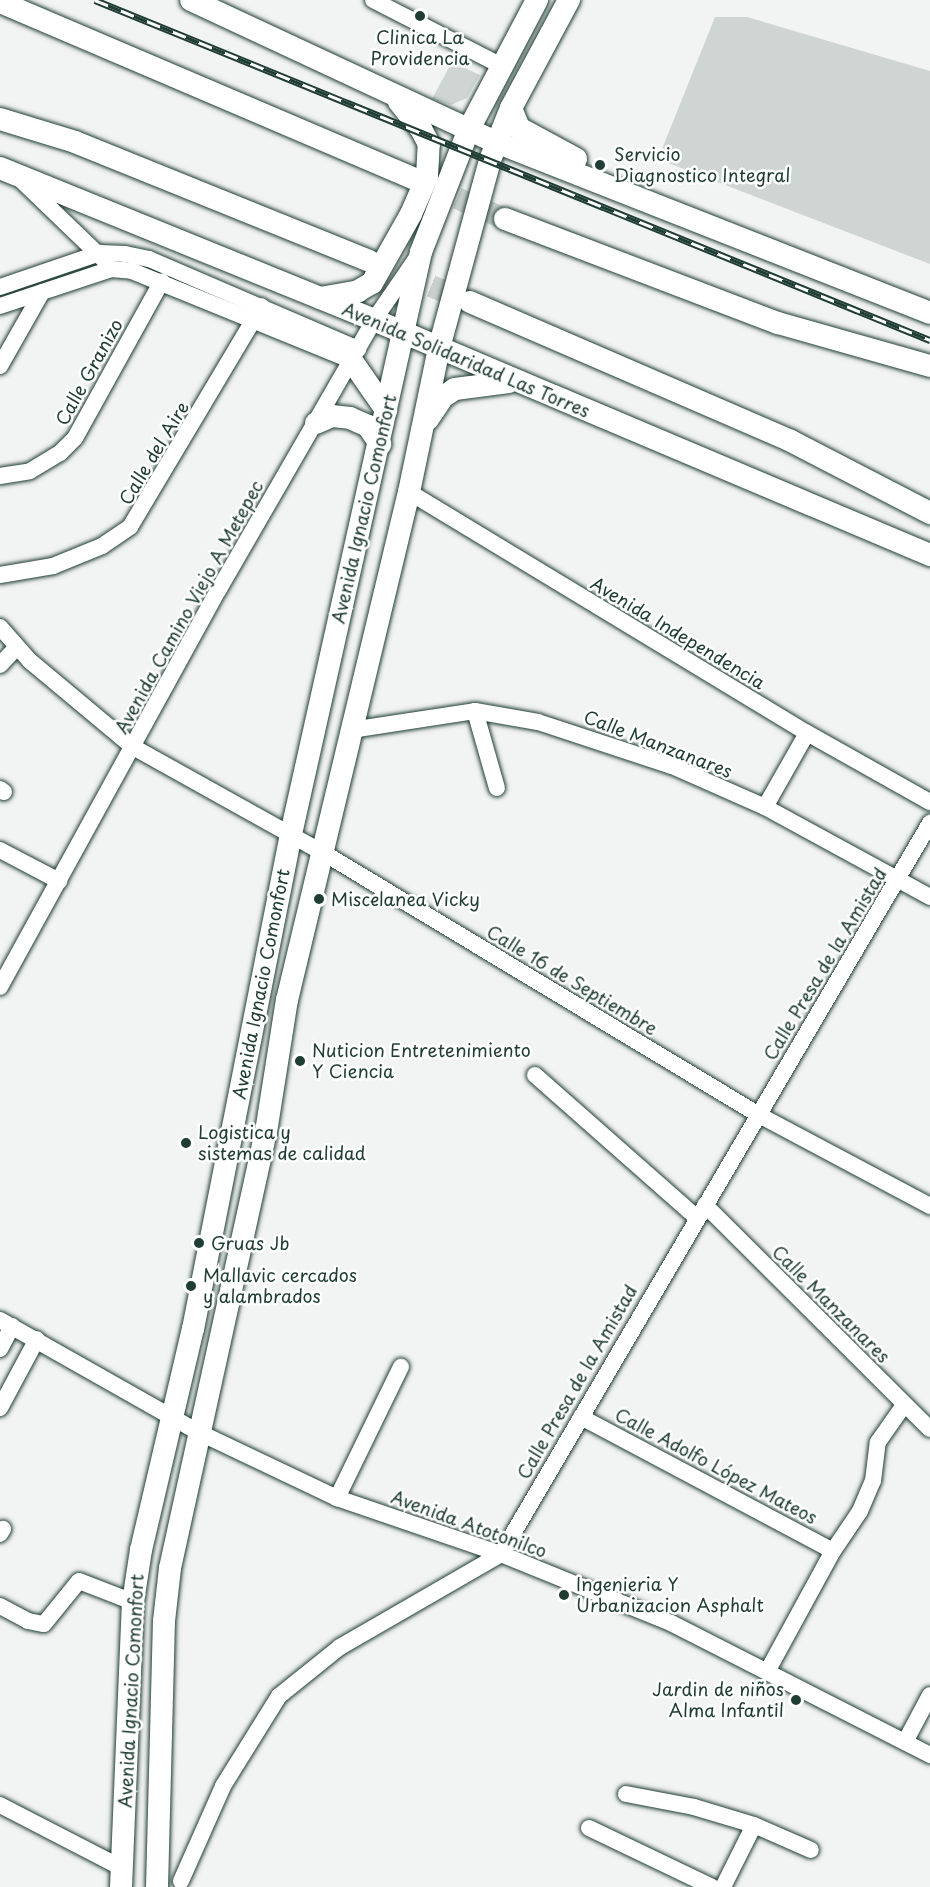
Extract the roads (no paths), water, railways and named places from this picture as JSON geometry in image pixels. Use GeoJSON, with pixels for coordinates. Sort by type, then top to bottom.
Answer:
{"type":"FeatureCollection","features":[{"type":"Feature","properties":{"kind":"main road"},"geometry":{"type":"LineString","coordinates":[[191,0],[395,98],[496,142],[642,197],[930,313]]}},
{"type":"Feature","properties":{"kind":"main road","name":"Avenida Ignacio Comonfort"},"geometry":{"type":"LineString","coordinates":[[121,1878],[133,1602],[148,1510],[173,1417],[291,834],[380,444],[421,252],[469,129],[537,0]]}},
{"type":"Feature","properties":{"kind":"main road","name":"Avenida Ignacio Comonfort"},"geometry":{"type":"LineString","coordinates":[[158,1879],[164,1621],[170,1568],[198,1432],[266,1132],[287,1000],[409,492],[439,348],[496,142],[511,108],[569,0]]}},
{"type":"Feature","properties":{"kind":"main road"},"geometry":{"type":"LineString","coordinates":[[0,3],[414,179]]}},
{"type":"Feature","properties":{"kind":"main road"},"geometry":{"type":"LineString","coordinates":[[430,113],[465,104],[497,75]]}},
{"type":"Feature","properties":{"kind":"main road"},"geometry":{"type":"LineString","coordinates":[[320,298],[358,291],[372,283],[411,214],[427,177],[429,144],[422,129],[395,98]]}},
{"type":"Feature","properties":{"kind":"main road"},"geometry":{"type":"LineString","coordinates":[[511,108],[515,124],[526,133],[642,197]]}},
{"type":"Feature","properties":{"kind":"main road"},"geometry":{"type":"LineString","coordinates":[[0,119],[75,142],[370,261]]}},
{"type":"Feature","properties":{"kind":"main road","name":"Avenida Solidaridad Las Torres"},"geometry":{"type":"LineString","coordinates":[[7,171],[374,320],[514,382],[930,555]]}},
{"type":"Feature","properties":{"kind":"main road"},"geometry":{"type":"LineString","coordinates":[[505,219],[778,323],[930,366]]}},
{"type":"Feature","properties":{"kind":"main road"},"geometry":{"type":"LineString","coordinates":[[470,302],[791,441],[930,513]]}},
{"type":"Feature","properties":{"kind":"main road"},"geometry":{"type":"LineString","coordinates":[[355,355],[386,410]]}},
{"type":"Feature","properties":{"kind":"main road"},"geometry":{"type":"LineString","coordinates":[[422,431],[443,397],[455,389],[472,384],[514,382]]}},
{"type":"Feature","properties":{"kind":"main road"},"geometry":{"type":"LineString","coordinates":[[316,423],[332,416],[350,418],[368,426],[380,444]]}},
{"type":"Feature","properties":{"kind":"street"},"geometry":{"type":"LineString","coordinates":[[373,0],[497,75]]}},
{"type":"Feature","properties":{"kind":"street"},"geometry":{"type":"LineString","coordinates":[[7,171],[100,253],[111,269]]}},
{"type":"Feature","properties":{"kind":"street"},"geometry":{"type":"LineString","coordinates":[[132,271],[176,239]]}},
{"type":"Feature","properties":{"kind":"street","name":"Avenida Camino Viejo A Metepec"},"geometry":{"type":"LineString","coordinates":[[0,987],[132,747],[374,320],[421,252]]}},
{"type":"Feature","properties":{"kind":"street"},"geometry":{"type":"LineString","coordinates":[[0,287],[100,253],[149,259],[258,313],[355,355]]}},
{"type":"Feature","properties":{"kind":"street"},"geometry":{"type":"LineString","coordinates":[[0,306],[111,269],[132,271],[258,313]]}},
{"type":"Feature","properties":{"kind":"street","name":"Calle Granizo"},"geometry":{"type":"LineString","coordinates":[[0,477],[30,471],[60,453],[75,438],[162,281]]}},
{"type":"Feature","properties":{"kind":"street"},"geometry":{"type":"LineString","coordinates":[[0,366],[42,292]]}},
{"type":"Feature","properties":{"kind":"street","name":"Calle del Aire"},"geometry":{"type":"LineString","coordinates":[[0,575],[53,566],[102,546],[130,527],[258,313]]}},
{"type":"Feature","properties":{"kind":"street","name":"Avenida Independencia"},"geometry":{"type":"LineString","coordinates":[[409,492],[807,733],[930,802]]}},
{"type":"Feature","properties":{"kind":"street","name":"Calle 16 de Septiembre"},"geometry":{"type":"LineString","coordinates":[[0,627],[16,648],[132,747],[322,852],[759,1115],[930,1206]]}},
{"type":"Feature","properties":{"kind":"street"},"geometry":{"type":"LineString","coordinates":[[0,665],[16,648]]}},
{"type":"Feature","properties":{"kind":"street"},"geometry":{"type":"LineString","coordinates":[[475,711],[497,788]]}},
{"type":"Feature","properties":{"kind":"street","name":"Calle Manzanares"},"geometry":{"type":"LineString","coordinates":[[351,730],[475,711],[538,722],[621,748],[765,807],[930,897]]}},
{"type":"Feature","properties":{"kind":"street"},"geometry":{"type":"LineString","coordinates":[[765,807],[807,733]]}},
{"type":"Feature","properties":{"kind":"street","name":"Calle Presa de la Amistad"},"geometry":{"type":"LineString","coordinates":[[501,1554],[930,823]]}},
{"type":"Feature","properties":{"kind":"street"},"geometry":{"type":"LineString","coordinates":[[0,850],[59,881]]}},
{"type":"Feature","properties":{"kind":"street","name":"Calle Manzanares"},"geometry":{"type":"LineString","coordinates":[[535,1075],[701,1211],[930,1429]]}},
{"type":"Feature","properties":{"kind":"street"},"geometry":{"type":"LineString","coordinates":[[0,1349],[6,1323]]}},
{"type":"Feature","properties":{"kind":"street","name":"Avenida Atotonilco"},"geometry":{"type":"LineString","coordinates":[[6,1323],[38,1339],[198,1432],[337,1498],[501,1554],[670,1623],[768,1670],[930,1755]]}},
{"type":"Feature","properties":{"kind":"street"},"geometry":{"type":"LineString","coordinates":[[0,1408],[38,1339]]}},
{"type":"Feature","properties":{"kind":"street"},"geometry":{"type":"LineString","coordinates":[[337,1498],[401,1367]]}},
{"type":"Feature","properties":{"kind":"street"},"geometry":{"type":"LineString","coordinates":[[768,1670],[833,1551],[866,1499],[873,1481],[878,1442],[904,1405]]}},
{"type":"Feature","properties":{"kind":"street","name":"Calle Adolfo López Mateos"},"geometry":{"type":"LineString","coordinates":[[581,1417],[833,1551]]}},
{"type":"Feature","properties":{"kind":"street"},"geometry":{"type":"LineString","coordinates":[[158,1879],[187,1884],[223,1786],[279,1696],[340,1647],[423,1596],[501,1554]]}},
{"type":"Feature","properties":{"kind":"street"},"geometry":{"type":"LineString","coordinates":[[0,1606],[28,1621],[44,1624],[79,1581],[133,1602]]}},
{"type":"Feature","properties":{"kind":"street"},"geometry":{"type":"LineString","coordinates":[[905,1742],[930,1695]]}},
{"type":"Feature","properties":{"kind":"street"},"geometry":{"type":"LineString","coordinates":[[626,1794],[669,1800],[754,1826],[811,1850]]}},
{"type":"Feature","properties":{"kind":"street"},"geometry":{"type":"LineString","coordinates":[[0,1804],[121,1878]]}},
{"type":"Feature","properties":{"kind":"street"},"geometry":{"type":"LineString","coordinates":[[723,1887],[754,1826]]}},
{"type":"Feature","properties":{"kind":"street"},"geometry":{"type":"LineString","coordinates":[[589,1828],[711,1887]]}},
{"type":"Feature","properties":{"kind":"tunnel"},"geometry":{"type":"LineString","coordinates":[[427,185],[505,219]]}},
{"type":"Feature","properties":{"kind":"tunnel"},"geometry":{"type":"LineString","coordinates":[[370,261],[470,302]]}},
{"type":"Feature","properties":{"kind":"railway"},"geometry":{"type":"LineString","coordinates":[[95,0],[930,340]]}},
{"type":"Feature","properties":{"kind":"place","name":"Clinica La Providencia"},"geometry":{"type":"Point","coordinates":[420,16]}},
{"type":"Feature","properties":{"kind":"place","name":"Servicio Diagnostico Integral"},"geometry":{"type":"Point","coordinates":[600,165]}},
{"type":"Feature","properties":{"kind":"place","name":"Miscelanea Vicky"},"geometry":{"type":"Point","coordinates":[319,899]}},
{"type":"Feature","properties":{"kind":"place","name":"Nuticion Entretenimiento Y Ciencia"},"geometry":{"type":"Point","coordinates":[300,1061]}},
{"type":"Feature","properties":{"kind":"place","name":"Logistica y sistemas de calidad"},"geometry":{"type":"Point","coordinates":[186,1143]}},
{"type":"Feature","properties":{"kind":"place","name":"Gruas Jb"},"geometry":{"type":"Point","coordinates":[199,1243]}},
{"type":"Feature","properties":{"kind":"place","name":"Mallavic cercados y alambrados"},"geometry":{"type":"Point","coordinates":[191,1286]}},
{"type":"Feature","properties":{"kind":"place","name":"Ingenieria Y Urbanizacion Asphalt"},"geometry":{"type":"Point","coordinates":[564,1595]}},
{"type":"Feature","properties":{"kind":"place","name":"Jardin de niños Alma Infantil"},"geometry":{"type":"Point","coordinates":[796,1700]}}]}
